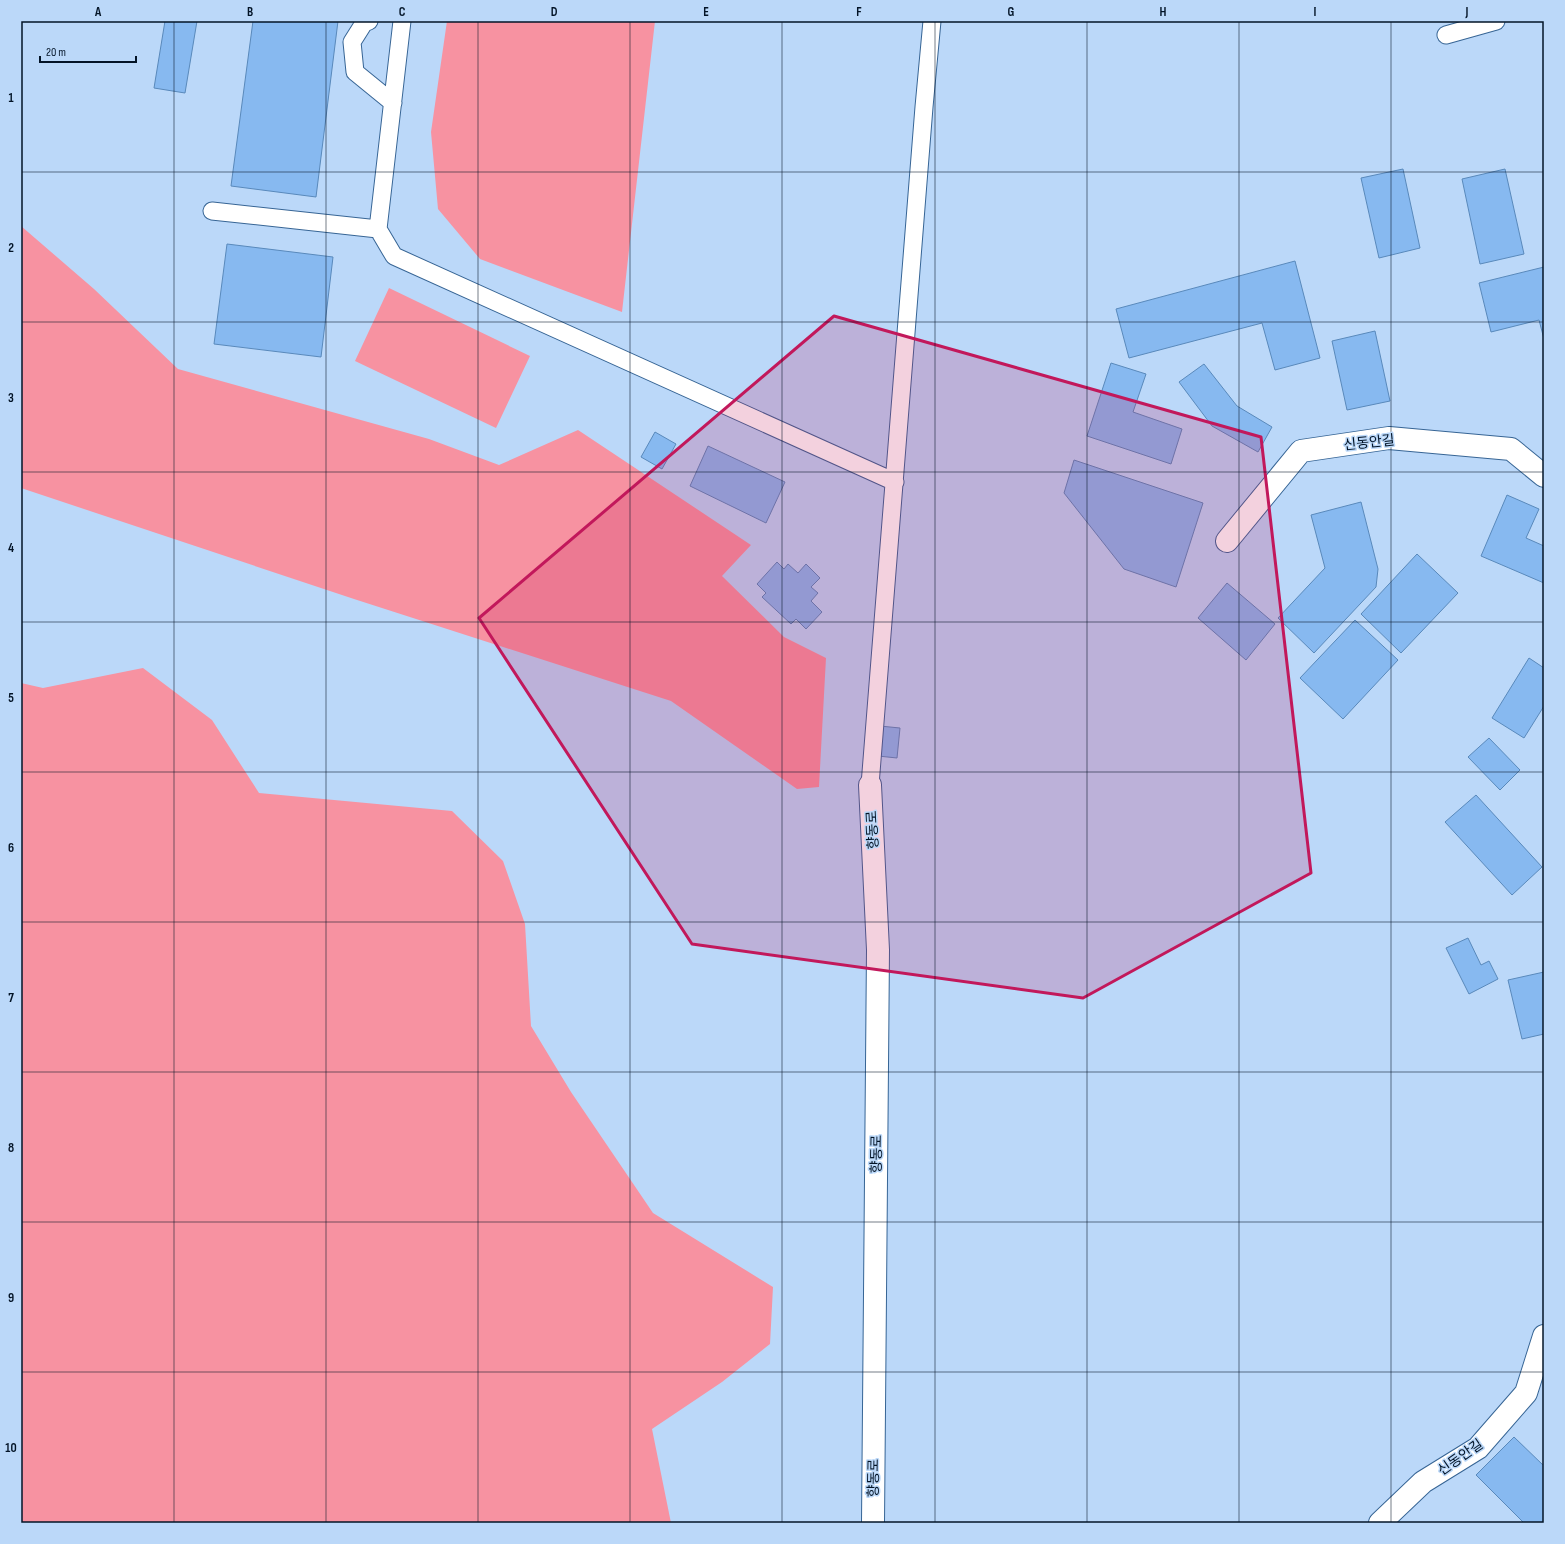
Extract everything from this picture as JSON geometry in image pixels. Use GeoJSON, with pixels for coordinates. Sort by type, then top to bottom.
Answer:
{"type":"FeatureCollection","features":[{"type":"Feature","properties":{"kind":"street","name":"신동안길"},"geometry":{"type":"LineString","coordinates":[[1227,541],[1301,451],[1389,438],[1511,449],[1544,476]]}},
{"type":"Feature","properties":{"kind":"street","name":"향동로"},"geometry":{"type":"LineString","coordinates":[[870,785],[878,950],[873,1523]]}},
{"type":"Feature","properties":{"kind":"street","name":"신동안길"},"geometry":{"type":"LineString","coordinates":[[1380,1523],[1423,1482],[1478,1448],[1526,1393],[1544,1336]]}},
{"type":"Feature","properties":{"kind":"lane"},"geometry":{"type":"LineString","coordinates":[[368,21],[364,23],[352,42],[355,72],[393,103]]}},
{"type":"Feature","properties":{"kind":"lane"},"geometry":{"type":"LineString","coordinates":[[402,21],[378,230],[394,256],[894,482]]}},
{"type":"Feature","properties":{"kind":"lane"},"geometry":{"type":"LineString","coordinates":[[870,785],[922,123],[932,21]]}},
{"type":"Feature","properties":{"kind":"lane"},"geometry":{"type":"LineString","coordinates":[[1446,36],[1496,21]]}},
{"type":"Feature","properties":{"kind":"lane"},"geometry":{"type":"LineString","coordinates":[[212,211],[378,230]]}},
{"type":"Feature","properties":{"kind":"highlighted area"},"geometry":{"type":"Polygon","coordinates":[[[834,316],[1261,437],[1311,873],[1083,998],[692,944],[479,618],[834,316]]]}},
{"type":"Feature","properties":{"kind":"shaded area"},"geometry":{"type":"Polygon","coordinates":[[[447,21],[655,21],[622,312],[480,259],[438,209],[431,132],[447,21]]]}},
{"type":"Feature","properties":{"kind":"shaded area"},"geometry":{"type":"Polygon","coordinates":[[[21,226],[94,289],[178,369],[429,439],[499,465],[578,430],[751,545],[722,576],[784,637],[826,658],[819,787],[797,789],[671,701],[354,599],[21,488],[21,226]]]}},
{"type":"Feature","properties":{"kind":"shaded area"},"geometry":{"type":"Polygon","coordinates":[[[389,288],[530,356],[496,428],[355,361],[389,288]]]}},
{"type":"Feature","properties":{"kind":"shaded area"},"geometry":{"type":"Polygon","coordinates":[[[143,668],[212,720],[259,793],[452,811],[503,861],[525,924],[531,1026],[571,1092],[653,1213],[773,1287],[770,1344],[722,1382],[652,1429],[671,1523],[21,1523],[21,683],[43,688],[143,668]]]}},
{"type":"Feature","properties":{"kind":"building"},"geometry":{"type":"Polygon","coordinates":[[[165,21],[197,21],[185,93],[154,88],[165,21]]]}},
{"type":"Feature","properties":{"kind":"building"},"geometry":{"type":"Polygon","coordinates":[[[253,21],[338,21],[316,197],[231,186],[253,21]]]}},
{"type":"Feature","properties":{"kind":"building"},"geometry":{"type":"Polygon","coordinates":[[[1403,169],[1420,248],[1379,258],[1361,178],[1403,169]]]}},
{"type":"Feature","properties":{"kind":"building"},"geometry":{"type":"Polygon","coordinates":[[[1505,169],[1524,254],[1480,264],[1462,179],[1505,169]]]}},
{"type":"Feature","properties":{"kind":"building"},"geometry":{"type":"Polygon","coordinates":[[[227,244],[333,257],[321,357],[214,344],[227,244]]]}},
{"type":"Feature","properties":{"kind":"building"},"geometry":{"type":"Polygon","coordinates":[[[1295,261],[1320,358],[1275,370],[1262,323],[1129,358],[1116,309],[1295,261]]]}},
{"type":"Feature","properties":{"kind":"building"},"geometry":{"type":"Polygon","coordinates":[[[1544,267],[1544,339],[1539,320],[1491,332],[1479,283],[1544,267]]]}},
{"type":"Feature","properties":{"kind":"building"},"geometry":{"type":"Polygon","coordinates":[[[1375,331],[1390,401],[1347,410],[1332,341],[1375,331]]]}},
{"type":"Feature","properties":{"kind":"building"},"geometry":{"type":"Polygon","coordinates":[[[1111,363],[1146,374],[1133,412],[1182,429],[1171,464],[1087,436],[1111,363]]]}},
{"type":"Feature","properties":{"kind":"building"},"geometry":{"type":"Polygon","coordinates":[[[1204,364],[1237,406],[1272,427],[1258,452],[1212,426],[1179,382],[1204,364]]]}},
{"type":"Feature","properties":{"kind":"building"},"geometry":{"type":"Polygon","coordinates":[[[655,432],[676,444],[662,469],[641,457],[655,432]]]}},
{"type":"Feature","properties":{"kind":"building"},"geometry":{"type":"Polygon","coordinates":[[[708,446],[785,482],[766,523],[690,486],[708,446]]]}},
{"type":"Feature","properties":{"kind":"building"},"geometry":{"type":"Polygon","coordinates":[[[1074,460],[1203,503],[1176,587],[1124,569],[1064,493],[1074,460]]]}},
{"type":"Feature","properties":{"kind":"building"},"geometry":{"type":"Polygon","coordinates":[[[1507,495],[1539,509],[1526,538],[1544,546],[1544,583],[1481,556],[1507,495]]]}},
{"type":"Feature","properties":{"kind":"building"},"geometry":{"type":"Polygon","coordinates":[[[1361,502],[1378,569],[1376,587],[1314,653],[1278,618],[1325,568],[1311,515],[1361,502]]]}},
{"type":"Feature","properties":{"kind":"building"},"geometry":{"type":"Polygon","coordinates":[[[1417,554],[1458,593],[1401,653],[1361,614],[1417,554]]]}},
{"type":"Feature","properties":{"kind":"building"},"geometry":{"type":"Polygon","coordinates":[[[777,562],[784,569],[788,564],[798,573],[806,564],[820,578],[811,587],[818,593],[811,601],[822,612],[806,629],[796,619],[791,624],[762,597],[766,593],[757,584],[777,562]]]}},
{"type":"Feature","properties":{"kind":"building"},"geometry":{"type":"Polygon","coordinates":[[[1227,583],[1275,624],[1246,660],[1198,618],[1227,583]]]}},
{"type":"Feature","properties":{"kind":"building"},"geometry":{"type":"Polygon","coordinates":[[[1355,620],[1398,660],[1343,719],[1300,678],[1355,620]]]}},
{"type":"Feature","properties":{"kind":"building"},"geometry":{"type":"Polygon","coordinates":[[[1529,658],[1544,668],[1544,706],[1524,738],[1492,718],[1529,658]]]}},
{"type":"Feature","properties":{"kind":"building"},"geometry":{"type":"Polygon","coordinates":[[[880,726],[900,728],[897,758],[878,756],[880,726]]]}},
{"type":"Feature","properties":{"kind":"building"},"geometry":{"type":"Polygon","coordinates":[[[1489,738],[1520,770],[1500,790],[1468,757],[1489,738]]]}},
{"type":"Feature","properties":{"kind":"building"},"geometry":{"type":"Polygon","coordinates":[[[1476,795],[1542,867],[1512,895],[1445,822],[1476,795]]]}},
{"type":"Feature","properties":{"kind":"building"},"geometry":{"type":"Polygon","coordinates":[[[1468,938],[1481,965],[1489,961],[1498,979],[1469,994],[1446,948],[1468,938]]]}},
{"type":"Feature","properties":{"kind":"building"},"geometry":{"type":"Polygon","coordinates":[[[1544,972],[1544,1034],[1522,1039],[1508,980],[1544,972]]]}},
{"type":"Feature","properties":{"kind":"building"},"geometry":{"type":"Polygon","coordinates":[[[1514,1437],[1544,1466],[1544,1523],[1524,1523],[1476,1475],[1514,1437]]]}}]}
